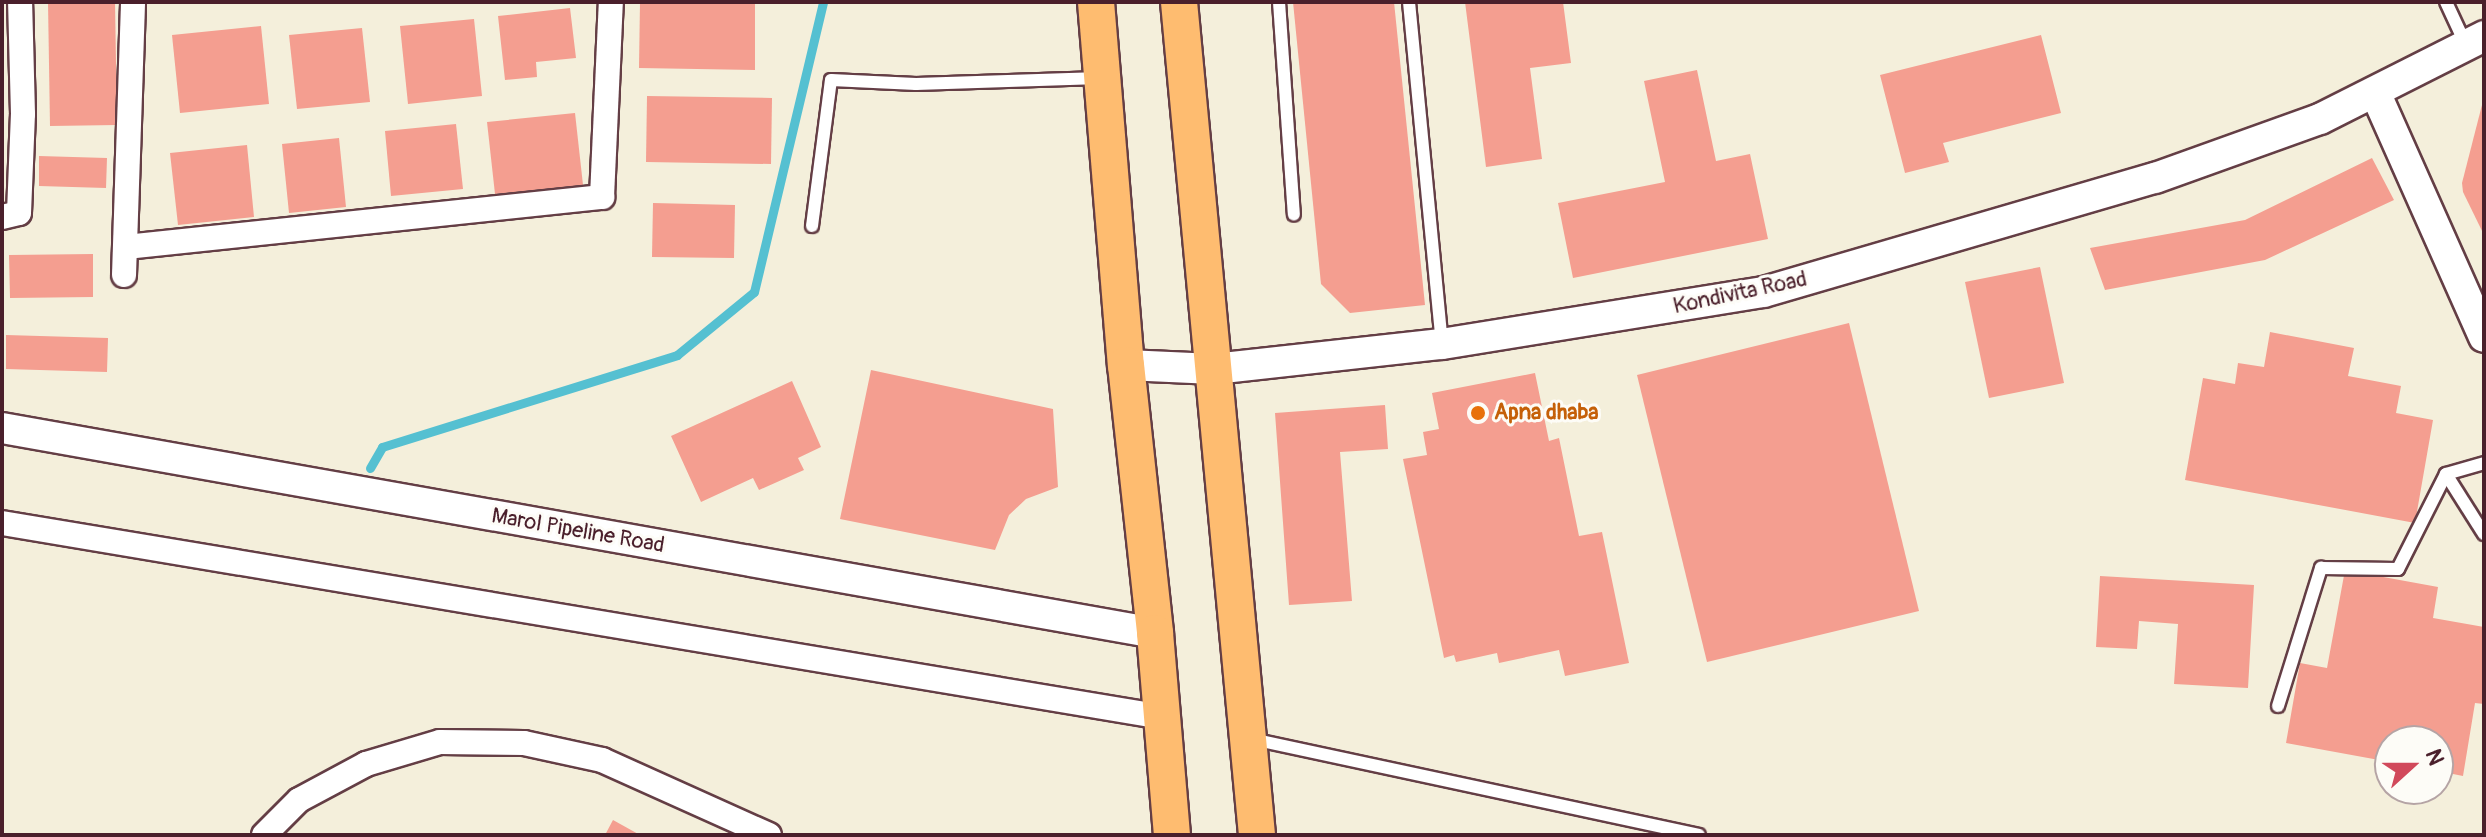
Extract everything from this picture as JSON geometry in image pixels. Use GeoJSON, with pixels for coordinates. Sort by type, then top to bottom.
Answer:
{"type":"FeatureCollection","features":[{"type":"Feature","properties":{"kind":"main road"},"geometry":{"type":"LineString","coordinates":[[1096,2],[1126,365],[1155,633],[1172,835]]}},
{"type":"Feature","properties":{"kind":"main road"},"geometry":{"type":"LineString","coordinates":[[1179,2],[1257,835]]}},
{"type":"Feature","properties":{"kind":"street"},"geometry":{"type":"LineString","coordinates":[[2,217],[19,213],[23,114],[20,2]]}},
{"type":"Feature","properties":{"kind":"street"},"geometry":{"type":"LineString","coordinates":[[124,275],[133,2]]}},
{"type":"Feature","properties":{"kind":"street"},"geometry":{"type":"LineString","coordinates":[[126,247],[602,197],[611,2]]}},
{"type":"Feature","properties":{"kind":"street","name":"Kondivita Road"},"geometry":{"type":"LineString","coordinates":[[1126,365],[1214,369],[1442,344],[1764,292],[2155,178],[2320,119],[2475,40]]}},
{"type":"Feature","properties":{"kind":"street"},"geometry":{"type":"LineString","coordinates":[[2375,92],[2484,337]]}},
{"type":"Feature","properties":{"kind":"street","name":"Marol Pipeline Road"},"geometry":{"type":"LineString","coordinates":[[2,428],[1155,633]]}},
{"type":"Feature","properties":{"kind":"street"},"geometry":{"type":"LineString","coordinates":[[2,523],[1162,717]]}},
{"type":"Feature","properties":{"kind":"street"},"geometry":{"type":"LineString","coordinates":[[264,835],[299,800],[366,764],[440,742],[524,743],[602,760],[769,835]]}},
{"type":"Feature","properties":{"kind":"lane"},"geometry":{"type":"LineString","coordinates":[[1279,2],[1294,214]]}},
{"type":"Feature","properties":{"kind":"lane"},"geometry":{"type":"LineString","coordinates":[[1409,2],[1442,344]]}},
{"type":"Feature","properties":{"kind":"lane"},"geometry":{"type":"LineString","coordinates":[[2446,2],[2475,40]]}},
{"type":"Feature","properties":{"kind":"lane"},"geometry":{"type":"LineString","coordinates":[[812,226],[831,80],[916,84],[1103,78]]}},
{"type":"Feature","properties":{"kind":"lane"},"geometry":{"type":"LineString","coordinates":[[2278,706],[2321,568],[2398,569],[2446,474],[2484,463]]}},
{"type":"Feature","properties":{"kind":"lane"},"geometry":{"type":"LineString","coordinates":[[2446,474],[2484,534]]}},
{"type":"Feature","properties":{"kind":"lane"},"geometry":{"type":"LineString","coordinates":[[1248,738],[1699,835]]}},
{"type":"Feature","properties":{"kind":"building"},"geometry":{"type":"Polygon","coordinates":[[[48,2],[115,2],[117,125],[50,126],[48,2]]]}},
{"type":"Feature","properties":{"kind":"building"},"geometry":{"type":"Polygon","coordinates":[[[640,2],[755,2],[755,70],[639,68],[640,2]]]}},
{"type":"Feature","properties":{"kind":"building"},"geometry":{"type":"Polygon","coordinates":[[[1293,2],[1394,2],[1425,305],[1350,313],[1321,284],[1293,2]]]}},
{"type":"Feature","properties":{"kind":"building"},"geometry":{"type":"Polygon","coordinates":[[[1465,2],[1563,2],[1571,63],[1530,68],[1542,159],[1486,167],[1465,2]]]}},
{"type":"Feature","properties":{"kind":"building"},"geometry":{"type":"Polygon","coordinates":[[[570,8],[576,58],[536,62],[537,77],[505,80],[498,16],[570,8]]]}},
{"type":"Feature","properties":{"kind":"building"},"geometry":{"type":"Polygon","coordinates":[[[474,19],[482,96],[408,104],[400,26],[474,19]]]}},
{"type":"Feature","properties":{"kind":"building"},"geometry":{"type":"Polygon","coordinates":[[[261,26],[269,104],[180,113],[172,35],[261,26]]]}},
{"type":"Feature","properties":{"kind":"building"},"geometry":{"type":"Polygon","coordinates":[[[362,28],[370,102],[297,109],[289,35],[362,28]]]}},
{"type":"Feature","properties":{"kind":"building"},"geometry":{"type":"Polygon","coordinates":[[[2041,35],[2061,113],[1943,143],[1949,162],[1905,173],[1880,75],[2041,35]]]}},
{"type":"Feature","properties":{"kind":"building"},"geometry":{"type":"Polygon","coordinates":[[[1697,70],[1716,161],[1750,154],[1768,239],[1573,278],[1558,203],[1665,182],[1644,81],[1697,70]]]}},
{"type":"Feature","properties":{"kind":"building"},"geometry":{"type":"Polygon","coordinates":[[[647,96],[772,98],[771,164],[646,162],[647,96]]]}},
{"type":"Feature","properties":{"kind":"building"},"geometry":{"type":"Polygon","coordinates":[[[2483,101],[2484,235],[2463,192],[2462,183],[2483,101]]]}},
{"type":"Feature","properties":{"kind":"building"},"geometry":{"type":"Polygon","coordinates":[[[575,113],[583,185],[495,194],[487,122],[575,113]]]}},
{"type":"Feature","properties":{"kind":"building"},"geometry":{"type":"Polygon","coordinates":[[[456,124],[463,189],[391,196],[385,131],[456,124]]]}},
{"type":"Feature","properties":{"kind":"building"},"geometry":{"type":"Polygon","coordinates":[[[339,138],[346,207],[289,213],[282,144],[339,138]]]}},
{"type":"Feature","properties":{"kind":"building"},"geometry":{"type":"Polygon","coordinates":[[[247,145],[254,217],[178,225],[170,153],[247,145]]]}},
{"type":"Feature","properties":{"kind":"building"},"geometry":{"type":"Polygon","coordinates":[[[39,156],[107,158],[106,188],[39,186],[39,156]]]}},
{"type":"Feature","properties":{"kind":"building"},"geometry":{"type":"Polygon","coordinates":[[[2372,158],[2394,200],[2265,260],[2105,290],[2090,248],[2245,220],[2372,158]]]}},
{"type":"Feature","properties":{"kind":"building"},"geometry":{"type":"Polygon","coordinates":[[[653,203],[735,205],[734,258],[652,257],[653,203]]]}},
{"type":"Feature","properties":{"kind":"building"},"geometry":{"type":"Polygon","coordinates":[[[93,254],[93,297],[10,298],[9,255],[93,254]]]}},
{"type":"Feature","properties":{"kind":"building"},"geometry":{"type":"Polygon","coordinates":[[[2040,267],[2064,383],[1989,398],[1965,282],[2040,267]]]}},
{"type":"Feature","properties":{"kind":"building"},"geometry":{"type":"Polygon","coordinates":[[[1849,323],[1919,611],[1707,662],[1637,375],[1849,323]]]}},
{"type":"Feature","properties":{"kind":"building"},"geometry":{"type":"Polygon","coordinates":[[[2270,332],[2354,348],[2348,376],[2401,386],[2396,413],[2433,420],[2415,523],[2185,480],[2203,378],[2235,384],[2238,363],[2264,367],[2270,332]]]}},
{"type":"Feature","properties":{"kind":"building"},"geometry":{"type":"Polygon","coordinates":[[[6,335],[108,338],[107,372],[6,369],[6,335]]]}},
{"type":"Feature","properties":{"kind":"building"},"geometry":{"type":"Polygon","coordinates":[[[871,370],[1053,409],[1058,487],[1026,499],[1009,515],[995,550],[840,519],[871,370]]]}},
{"type":"Feature","properties":{"kind":"building"},"geometry":{"type":"Polygon","coordinates":[[[1535,373],[1549,441],[1559,438],[1579,536],[1602,532],[1629,663],[1565,676],[1559,650],[1499,663],[1497,653],[1456,662],[1454,655],[1444,658],[1403,459],[1427,455],[1423,432],[1439,429],[1432,393],[1535,373]]]}},
{"type":"Feature","properties":{"kind":"building"},"geometry":{"type":"Polygon","coordinates":[[[792,381],[821,447],[798,458],[804,470],[759,490],[753,478],[701,502],[671,436],[792,381]]]}},
{"type":"Feature","properties":{"kind":"building"},"geometry":{"type":"Polygon","coordinates":[[[1385,405],[1388,449],[1340,452],[1352,601],[1289,605],[1275,413],[1385,405]]]}},
{"type":"Feature","properties":{"kind":"building"},"geometry":{"type":"Polygon","coordinates":[[[2345,570],[2438,587],[2433,618],[2484,627],[2484,704],[2475,703],[2463,776],[2454,774],[2454,725],[2374,725],[2374,759],[2286,743],[2300,663],[2327,668],[2345,570]]]}},
{"type":"Feature","properties":{"kind":"building"},"geometry":{"type":"Polygon","coordinates":[[[2100,576],[2254,585],[2248,688],[2174,684],[2178,624],[2139,621],[2137,649],[2096,647],[2100,576]]]}},
{"type":"Feature","properties":{"kind":"building"},"geometry":{"type":"Polygon","coordinates":[[[613,820],[640,835],[605,835],[613,820]]]}},
{"type":"Feature","properties":{"kind":"waterway"},"geometry":{"type":"LineString","coordinates":[[370,468],[382,447],[677,355],[754,292],[823,2]]}},
{"type":"Feature","properties":{"kind":"place","name":"Apna dhaba"},"geometry":{"type":"Point","coordinates":[1478,413]}}]}
